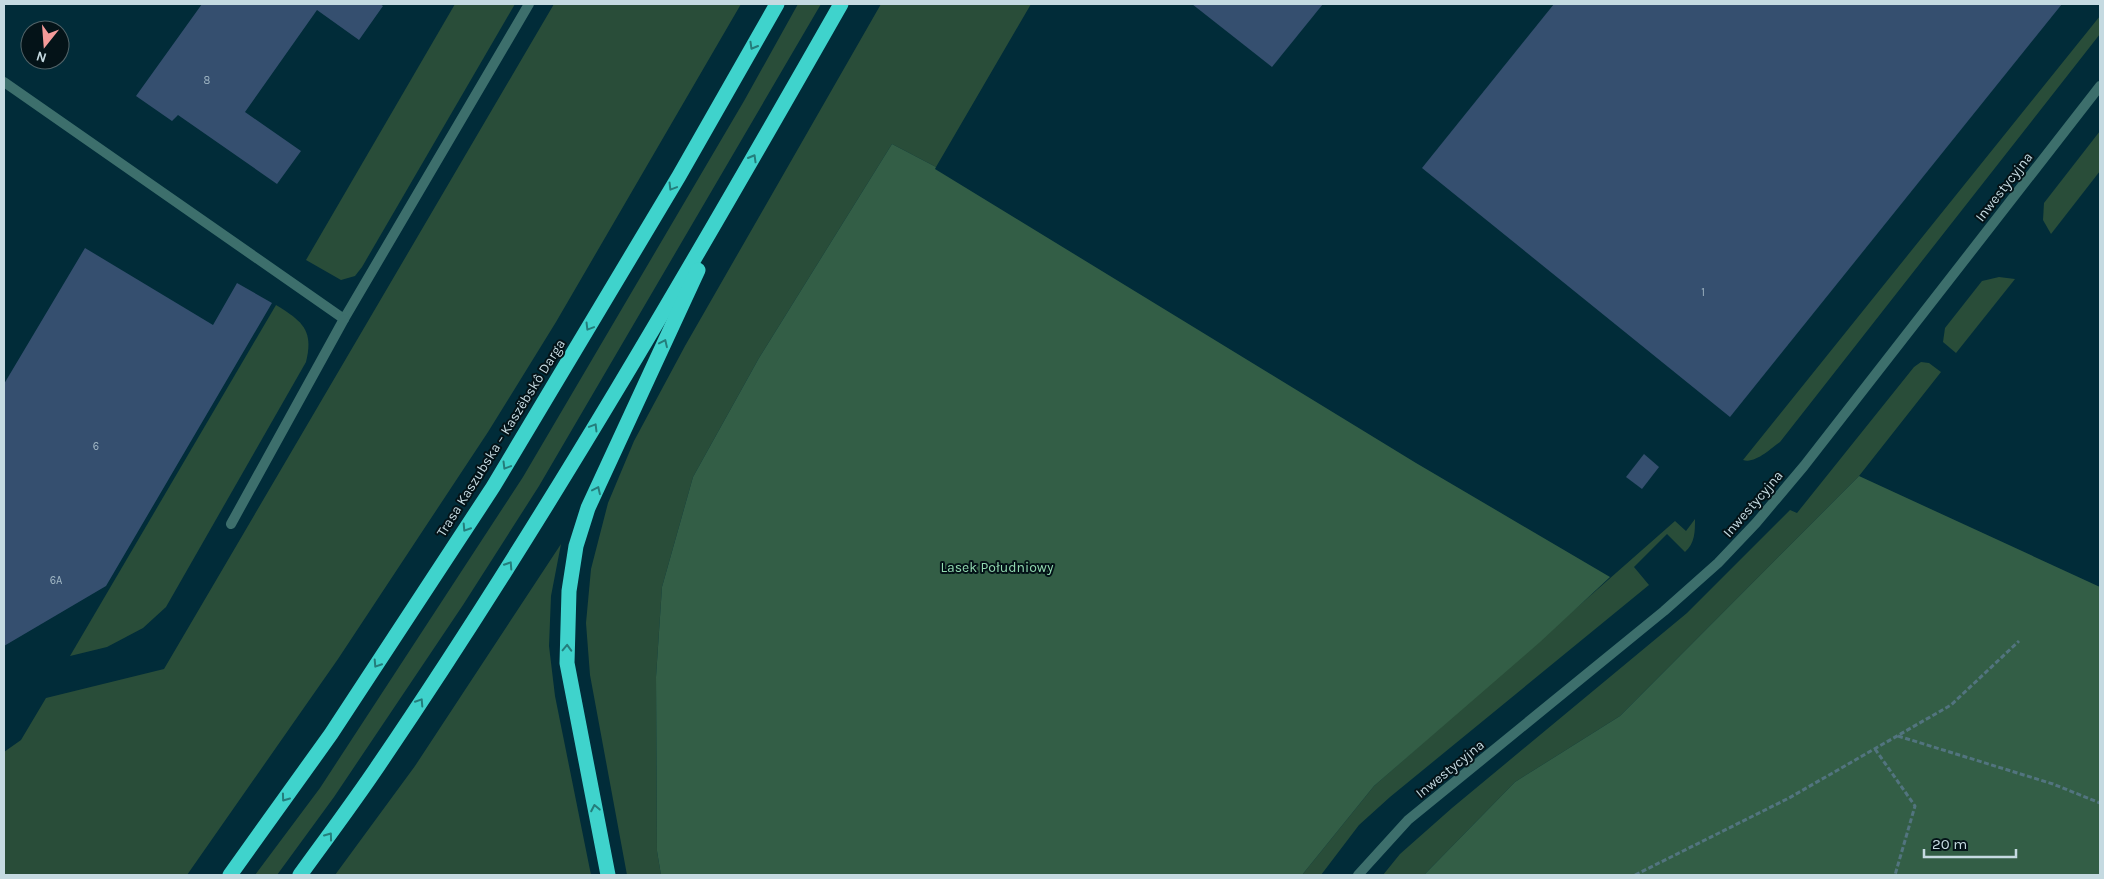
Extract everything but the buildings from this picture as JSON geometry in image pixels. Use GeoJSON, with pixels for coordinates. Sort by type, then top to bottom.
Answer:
{"type":"FeatureCollection","features":[{"type":"Feature","properties":{"kind":"highway","name":"Trasa Kaszubska – Kaszëbskô Darga"},"geometry":{"type":"LineString","coordinates":[[230,875],[331,734],[493,487],[679,176],[777,4]]}},
{"type":"Feature","properties":{"kind":"highway"},"geometry":{"type":"LineString","coordinates":[[300,875],[378,767],[542,515],[729,200],[841,4]]}},
{"type":"Feature","properties":{"kind":"highway"},"geometry":{"type":"LineString","coordinates":[[608,875],[567,663],[569,591],[576,546],[588,508],[729,200]]}},
{"type":"Feature","properties":{"kind":"street"},"geometry":{"type":"LineString","coordinates":[[231,524],[344,319],[529,4]]}},
{"type":"Feature","properties":{"kind":"street"},"geometry":{"type":"LineString","coordinates":[[4,82],[344,319]]}},
{"type":"Feature","properties":{"kind":"street","name":"Inwestycyjna"},"geometry":{"type":"LineString","coordinates":[[1358,875],[1408,820],[1664,611],[1724,557],[1804,466],[2100,86]]}},
{"type":"Feature","properties":{"kind":"path"},"geometry":{"type":"LineString","coordinates":[[1635,875],[1790,798],[1951,705],[2019,641]]}},
{"type":"Feature","properties":{"kind":"path"},"geometry":{"type":"LineString","coordinates":[[1897,736],[2053,784],[2100,803]]}},
{"type":"Feature","properties":{"kind":"path"},"geometry":{"type":"LineString","coordinates":[[1875,748],[1915,806],[1895,875]]}},
{"type":"Feature","properties":{"kind":"green space"},"geometry":{"type":"Polygon","coordinates":[[[455,4],[515,4],[362,267],[355,276],[341,280],[306,260],[455,4]]]}},
{"type":"Feature","properties":{"kind":"green space"},"geometry":{"type":"Polygon","coordinates":[[[554,4],[741,4],[556,322],[488,432],[338,659],[187,875],[4,875],[4,752],[21,740],[46,698],[164,669],[554,4]]]}},
{"type":"Feature","properties":{"kind":"green space"},"geometry":{"type":"Polygon","coordinates":[[[798,4],[821,4],[539,486],[463,605],[334,797],[277,875],[255,875],[320,788],[523,477],[744,101],[798,4]]]}},
{"type":"Feature","properties":{"kind":"green space"},"geometry":{"type":"Polygon","coordinates":[[[881,4],[1031,4],[936,167],[892,144],[759,358],[693,477],[662,587],[656,677],[657,851],[661,875],[627,875],[590,675],[586,623],[591,569],[608,503],[634,441],[685,346],[881,4]]]}},
{"type":"Feature","properties":{"kind":"green space"},"geometry":{"type":"Polygon","coordinates":[[[2100,16],[2100,34],[1780,442],[1757,458],[1748,461],[1743,460],[2100,16]]]}},
{"type":"Feature","properties":{"kind":"green space"},"geometry":{"type":"Polygon","coordinates":[[[2100,131],[2100,171],[2051,234],[2043,220],[2044,203],[2100,131]]]}},
{"type":"Feature","properties":{"kind":"green space","name":"Lasek Południowy"},"geometry":{"type":"Polygon","coordinates":[[[892,144],[936,167],[935,169],[1416,463],[1610,577],[1540,642],[1374,786],[1302,875],[661,875],[657,851],[656,677],[662,587],[693,477],[759,358],[892,144]]]}},
{"type":"Feature","properties":{"kind":"green space"},"geometry":{"type":"Polygon","coordinates":[[[1999,277],[2015,279],[1956,353],[1943,342],[1945,328],[1982,281],[1999,277]]]}},
{"type":"Feature","properties":{"kind":"green space"},"geometry":{"type":"Polygon","coordinates":[[[276,305],[293,316],[304,328],[308,342],[306,362],[166,607],[143,628],[107,647],[70,656],[276,305]]]}},
{"type":"Feature","properties":{"kind":"green space"},"geometry":{"type":"Polygon","coordinates":[[[1921,362],[1929,363],[1941,372],[1859,476],[1620,716],[1515,782],[1424,875],[1383,875],[1400,854],[1452,808],[1687,613],[1790,510],[1797,513],[1914,367],[1921,362]]]}},
{"type":"Feature","properties":{"kind":"green space"},"geometry":{"type":"Polygon","coordinates":[[[1859,476],[2100,587],[2100,875],[1424,875],[1515,782],[1620,716],[1859,476]]]}},
{"type":"Feature","properties":{"kind":"green space"},"geometry":{"type":"Polygon","coordinates":[[[1695,519],[1693,541],[1685,552],[1667,534],[1634,567],[1649,585],[1390,797],[1359,825],[1321,875],[1302,875],[1374,786],[1675,521],[1686,531],[1695,519]]]}},
{"type":"Feature","properties":{"kind":"green space"},"geometry":{"type":"Polygon","coordinates":[[[561,544],[551,596],[549,646],[555,696],[591,875],[335,875],[415,766],[561,544]]]}}]}
